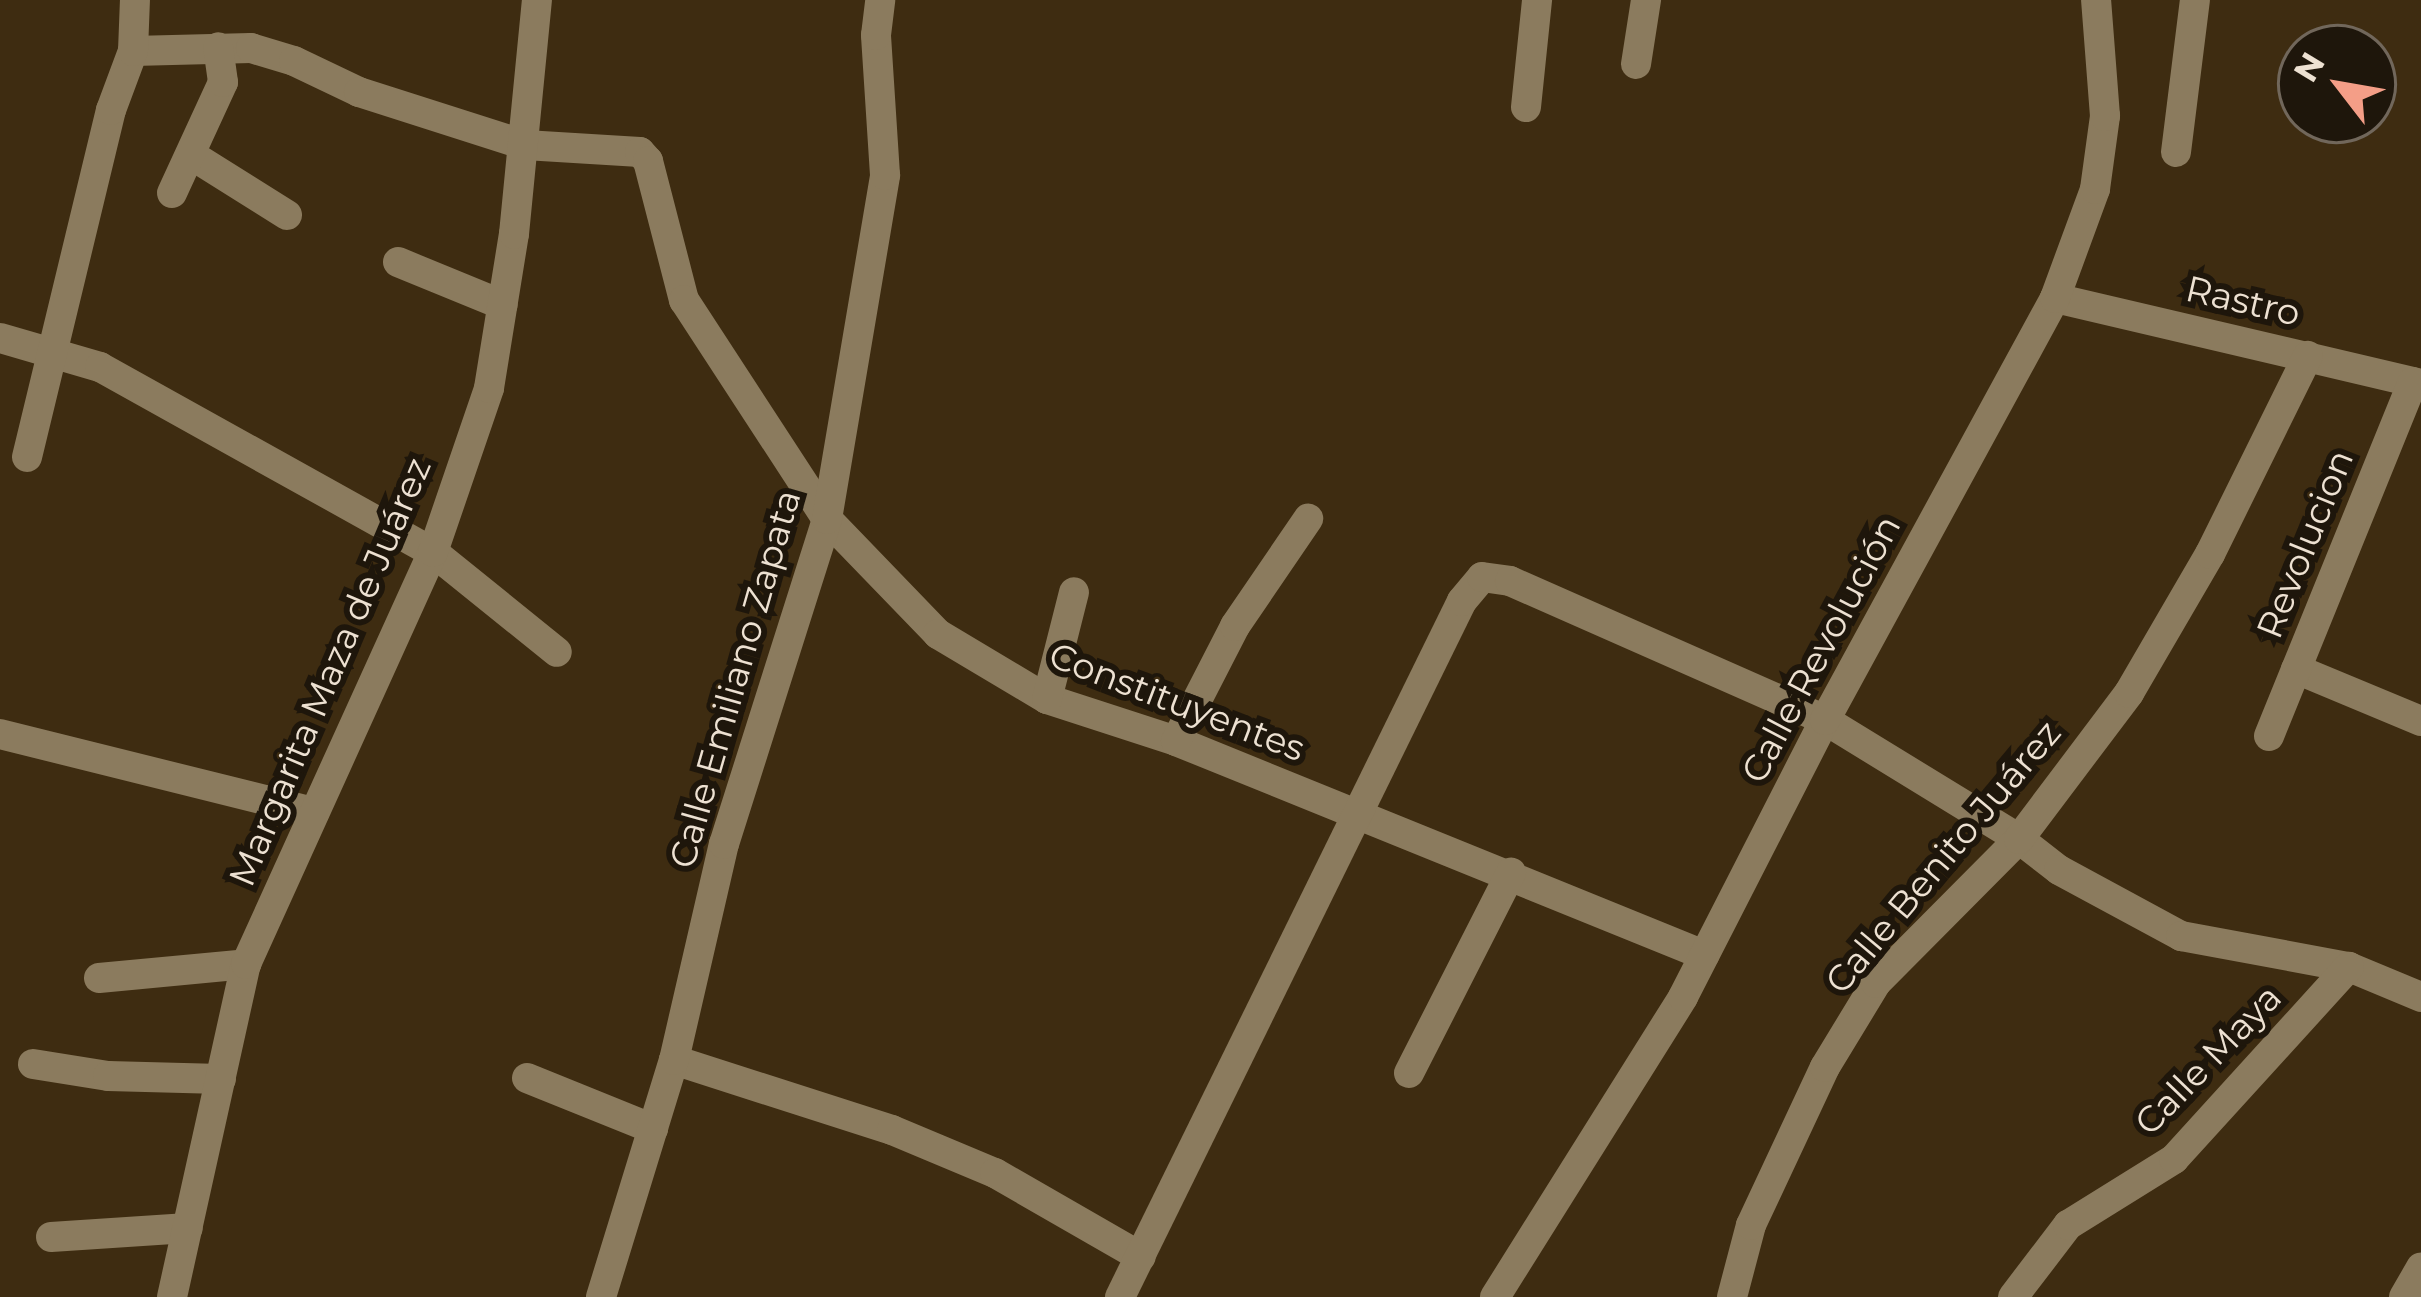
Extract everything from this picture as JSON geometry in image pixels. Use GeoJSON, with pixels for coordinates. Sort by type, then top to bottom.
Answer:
{"type":"FeatureCollection","features":[{"type":"Feature","properties":{"kind":"street"},"geometry":{"type":"LineString","coordinates":[[26,457],[110,110],[133,51],[135,0]]}},
{"type":"Feature","properties":{"kind":"street","name":"Margarita Maza de Juárez"},"geometry":{"type":"LineString","coordinates":[[172,1297],[246,964],[433,552],[489,388],[525,145],[537,0]]}},
{"type":"Feature","properties":{"kind":"street","name":"Calle Emiliano Zapata"},"geometry":{"type":"LineString","coordinates":[[602,1297],[674,1060],[724,844],[827,519],[886,175],[876,35],[880,0]]}},
{"type":"Feature","properties":{"kind":"street"},"geometry":{"type":"LineString","coordinates":[[1526,107],[1537,0]]}},
{"type":"Feature","properties":{"kind":"street"},"geometry":{"type":"LineString","coordinates":[[1636,64],[1646,0]]}},
{"type":"Feature","properties":{"kind":"street","name":"Calle Revolución"},"geometry":{"type":"LineString","coordinates":[[1495,1297],[1704,955],[1825,720],[2055,298],[2096,189],[2105,116],[2096,0]]}},
{"type":"Feature","properties":{"kind":"street"},"geometry":{"type":"LineString","coordinates":[[2176,152],[2195,0]]}},
{"type":"Feature","properties":{"kind":"street"},"geometry":{"type":"LineString","coordinates":[[172,194],[224,82],[218,47]]}},
{"type":"Feature","properties":{"kind":"street"},"geometry":{"type":"LineString","coordinates":[[133,51],[251,49],[294,61],[359,92],[525,145]]}},
{"type":"Feature","properties":{"kind":"street","name":"Constituyentes"},"geometry":{"type":"LineString","coordinates":[[525,145],[631,150],[648,161],[684,299],[827,519],[938,634],[1047,699],[1176,741],[1704,955]]}},
{"type":"Feature","properties":{"kind":"street"},"geometry":{"type":"LineString","coordinates":[[193,156],[287,215]]}},
{"type":"Feature","properties":{"kind":"street"},"geometry":{"type":"LineString","coordinates":[[398,262],[503,305]]}},
{"type":"Feature","properties":{"kind":"street","name":"Rastro"},"geometry":{"type":"LineString","coordinates":[[2055,298],[2417,383]]}},
{"type":"Feature","properties":{"kind":"street"},"geometry":{"type":"LineString","coordinates":[[0,338],[100,367],[433,552],[557,652]]}},
{"type":"Feature","properties":{"kind":"street","name":"Calle Benito Juárez"},"geometry":{"type":"LineString","coordinates":[[1732,1297],[1751,1225],[1825,1066],[1876,983],[2019,839],[2129,693],[2210,554],[2308,356]]}},
{"type":"Feature","properties":{"kind":"street","name":"Revolucion"},"geometry":{"type":"LineString","coordinates":[[2269,736],[2417,383]]}},
{"type":"Feature","properties":{"kind":"street"},"geometry":{"type":"LineString","coordinates":[[1176,741],[1234,626],[1308,519]]}},
{"type":"Feature","properties":{"kind":"street"},"geometry":{"type":"LineString","coordinates":[[1120,1297],[1361,815],[1462,601],[1482,577],[1510,581],[1825,720],[2019,839],[2059,870],[2181,936],[2349,967],[2421,997]]}},
{"type":"Feature","properties":{"kind":"street"},"geometry":{"type":"LineString","coordinates":[[1047,699],[1074,592]]}},
{"type":"Feature","properties":{"kind":"street"},"geometry":{"type":"LineString","coordinates":[[2296,669],[2421,721]]}},
{"type":"Feature","properties":{"kind":"street"},"geometry":{"type":"LineString","coordinates":[[0,734],[314,812]]}},
{"type":"Feature","properties":{"kind":"street"},"geometry":{"type":"LineString","coordinates":[[1409,1073],[1511,873]]}},
{"type":"Feature","properties":{"kind":"street"},"geometry":{"type":"LineString","coordinates":[[99,978],[246,964]]}},
{"type":"Feature","properties":{"kind":"street","name":"Calle Maya"},"geometry":{"type":"LineString","coordinates":[[2013,1297],[2068,1226],[2174,1159],[2349,967]]}},
{"type":"Feature","properties":{"kind":"street"},"geometry":{"type":"LineString","coordinates":[[674,1060],[892,1130],[995,1173],[1142,1257]]}},
{"type":"Feature","properties":{"kind":"street"},"geometry":{"type":"LineString","coordinates":[[33,1064],[108,1076],[221,1079]]}},
{"type":"Feature","properties":{"kind":"street"},"geometry":{"type":"LineString","coordinates":[[527,1078],[653,1129]]}},
{"type":"Feature","properties":{"kind":"street"},"geometry":{"type":"LineString","coordinates":[[51,1238],[188,1228]]}},
{"type":"Feature","properties":{"kind":"street"},"geometry":{"type":"LineString","coordinates":[[2404,1297],[2421,1268]]}}]}
